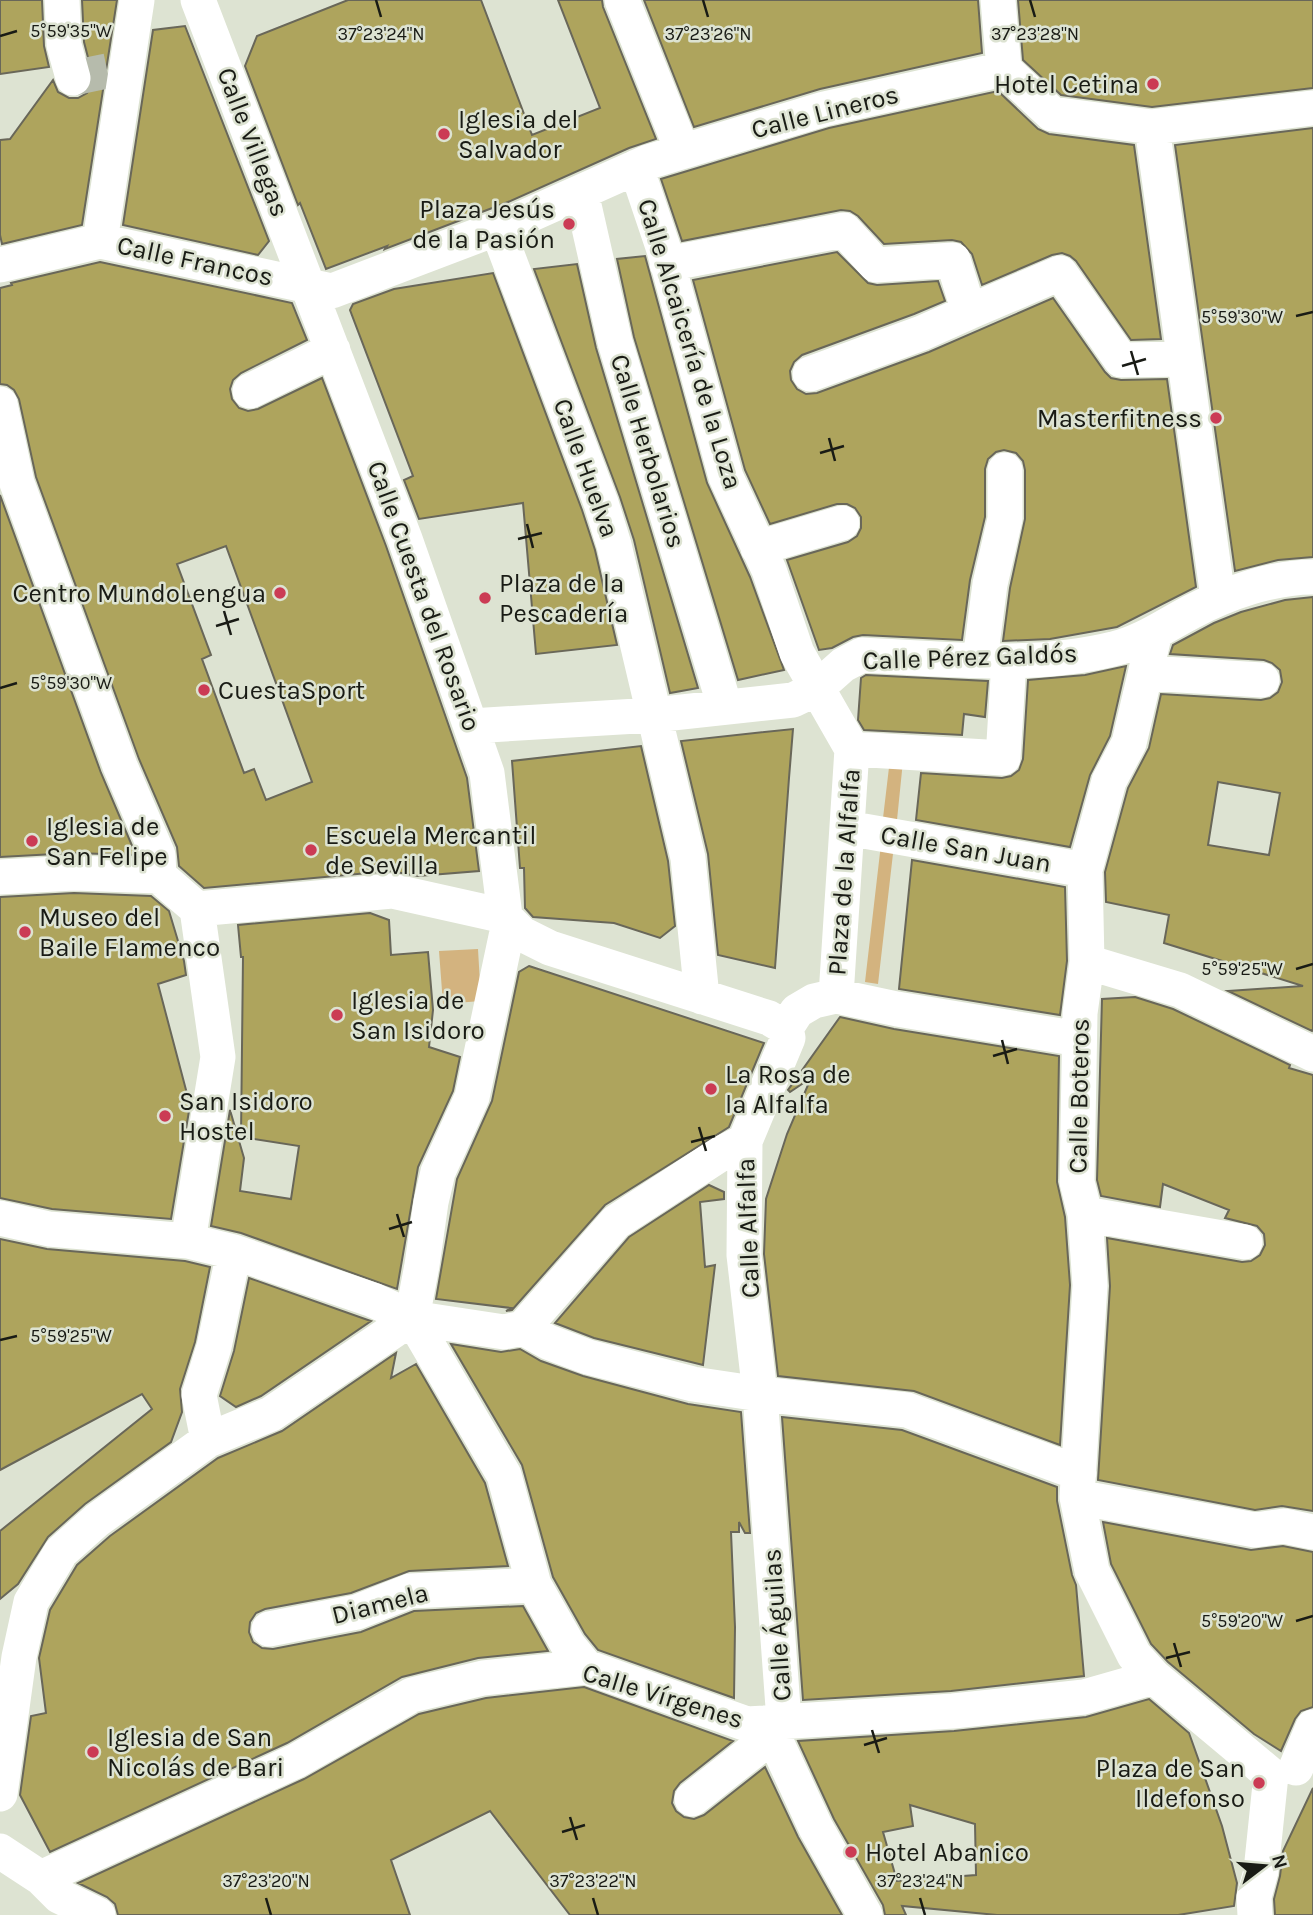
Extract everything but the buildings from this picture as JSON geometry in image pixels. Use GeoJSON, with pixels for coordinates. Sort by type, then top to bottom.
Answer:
{"type":"FeatureCollection","features":[{"type":"Feature","properties":{"kind":"street"},"geometry":{"type":"LineString","coordinates":[[62,0],[64,45],[73,78]]}},
{"type":"Feature","properties":{"kind":"street"},"geometry":{"type":"LineString","coordinates":[[100,241],[136,0]]}},
{"type":"Feature","properties":{"kind":"street","name":"Calle Villegas"},"geometry":{"type":"LineString","coordinates":[[198,0],[308,285]]}},
{"type":"Feature","properties":{"kind":"street"},"geometry":{"type":"LineString","coordinates":[[623,0],[682,150]]}},
{"type":"Feature","properties":{"kind":"street"},"geometry":{"type":"LineString","coordinates":[[998,0],[1004,69],[1052,114],[1152,127],[1313,108]]}},
{"type":"Feature","properties":{"kind":"street","name":"Calle Lineros"},"geometry":{"type":"LineString","coordinates":[[497,228],[642,164],[682,150],[824,109],[1004,69]]}},
{"type":"Feature","properties":{"kind":"street"},"geometry":{"type":"LineString","coordinates":[[1152,127],[1218,598]]}},
{"type":"Feature","properties":{"kind":"street","name":"Calle Alcaicería de la Loza"},"geometry":{"type":"LineString","coordinates":[[642,164],[726,478],[769,570],[797,653],[805,695],[852,748]]}},
{"type":"Feature","properties":{"kind":"street","name":"Calle Herbolarios"},"geometry":{"type":"LineString","coordinates":[[581,191],[615,342],[725,707]]}},
{"type":"Feature","properties":{"kind":"street","name":"Calle Francos"},"geometry":{"type":"LineString","coordinates":[[0,265],[100,241],[332,291],[497,228]]}},
{"type":"Feature","properties":{"kind":"street","name":"Calle Huelva"},"geometry":{"type":"LineString","coordinates":[[497,228],[614,545],[688,858],[702,997]]}},
{"type":"Feature","properties":{"kind":"street"},"geometry":{"type":"LineString","coordinates":[[667,264],[844,230],[876,265],[953,260],[969,312]]}},
{"type":"Feature","properties":{"kind":"street"},"geometry":{"type":"LineString","coordinates":[[810,374],[922,333],[1060,273],[1121,360],[1184,359]]}},
{"type":"Feature","properties":{"kind":"street","name":"Calle Cuesta del Rosario"},"geometry":{"type":"LineString","coordinates":[[308,285],[405,539],[487,773],[507,932],[472,1097],[438,1172],[430,1202],[412,1318]]}},
{"type":"Feature","properties":{"kind":"street"},"geometry":{"type":"LineString","coordinates":[[250,391],[333,350]]}},
{"type":"Feature","properties":{"kind":"street"},"geometry":{"type":"LineString","coordinates":[[0,404],[17,483],[120,766],[158,855],[159,876]]}},
{"type":"Feature","properties":{"kind":"street"},"geometry":{"type":"LineString","coordinates":[[852,748],[1003,758],[990,584],[1005,519],[1005,470]]}},
{"type":"Feature","properties":{"kind":"street"},"geometry":{"type":"LineString","coordinates":[[758,548],[842,523]]}},
{"type":"Feature","properties":{"kind":"street","name":"Calle Pérez Galdós"},"geometry":{"type":"LineString","coordinates":[[805,695],[844,665],[863,655],[995,661],[1052,660],[1116,649],[1155,632],[1218,598],[1292,577],[1313,577]]}},
{"type":"Feature","properties":{"kind":"street","name":"Calle Boteros"},"geometry":{"type":"LineString","coordinates":[[1154,1677],[1134,1655],[1092,1571],[1078,1485],[1090,1285],[1085,1214],[1076,1182],[1079,1039],[1087,962],[1086,870],[1109,781],[1129,743],[1155,632]]}},
{"type":"Feature","properties":{"kind":"street"},"geometry":{"type":"LineString","coordinates":[[1147,673],[1262,680]]}},
{"type":"Feature","properties":{"kind":"street"},"geometry":{"type":"LineString","coordinates":[[471,726],[653,715],[805,695]]}},
{"type":"Feature","properties":{"kind":"street","name":"Plaza de la Alfalfa"},"geometry":{"type":"LineString","coordinates":[[836,996],[852,748]]}},
{"type":"Feature","properties":{"kind":"street","name":"Calle San Juan"},"geometry":{"type":"LineString","coordinates":[[847,828],[1086,870]]}},
{"type":"Feature","properties":{"kind":"street"},"geometry":{"type":"LineString","coordinates":[[0,877],[74,873],[159,876],[197,909],[218,1057],[188,1241]]}},
{"type":"Feature","properties":{"kind":"street"},"geometry":{"type":"LineString","coordinates":[[197,909],[391,891],[504,916],[522,934],[550,948],[769,1018],[786,1028],[797,1011],[814,1001],[836,996],[897,1009],[1079,1039]]}},
{"type":"Feature","properties":{"kind":"street"},"geometry":{"type":"LineString","coordinates":[[1087,962],[1180,990],[1312,1052]]}},
{"type":"Feature","properties":{"kind":"street","name":"Calle Alfalfa"},"geometry":{"type":"LineString","coordinates":[[760,1394],[744,1255],[745,1141],[788,1038],[786,1028]]}},
{"type":"Feature","properties":{"kind":"street"},"geometry":{"type":"LineString","coordinates":[[0,1218],[49,1229],[188,1241],[234,1252],[373,1300],[412,1318],[504,1332],[523,1328],[616,1222],[745,1141]]}},
{"type":"Feature","properties":{"kind":"street"},"geometry":{"type":"LineString","coordinates":[[1085,1214],[1244,1242]]}},
{"type":"Feature","properties":{"kind":"street"},"geometry":{"type":"LineString","coordinates":[[208,1440],[199,1395],[215,1347],[234,1252]]}},
{"type":"Feature","properties":{"kind":"street"},"geometry":{"type":"LineString","coordinates":[[0,1794],[9,1650],[31,1602],[61,1552],[97,1520],[208,1440],[271,1414],[412,1318]]}},
{"type":"Feature","properties":{"kind":"street"},"geometry":{"type":"LineString","coordinates":[[412,1318],[504,1475],[534,1585],[568,1645],[586,1667]]}},
{"type":"Feature","properties":{"kind":"street"},"geometry":{"type":"LineString","coordinates":[[523,1328],[548,1342],[588,1357],[694,1384],[760,1394],[907,1409],[1078,1485],[1255,1530],[1284,1526],[1313,1532]]}},
{"type":"Feature","properties":{"kind":"street","name":"Calle Águilas"},"geometry":{"type":"LineString","coordinates":[[760,1394],[778,1728],[816,1828],[865,1915]]}},
{"type":"Feature","properties":{"kind":"street","name":"Diamela"},"geometry":{"type":"LineString","coordinates":[[269,1629],[357,1612],[410,1591],[534,1585]]}},
{"type":"Feature","properties":{"kind":"street","name":"Calle Vírgenes"},"geometry":{"type":"LineString","coordinates":[[41,1878],[296,1761],[412,1695],[483,1678],[586,1667],[747,1724],[778,1728],[1084,1697],[1154,1677]]}},
{"type":"Feature","properties":{"kind":"street"},"geometry":{"type":"LineString","coordinates":[[1154,1677],[1294,1773]]}},
{"type":"Feature","properties":{"kind":"street"},"geometry":{"type":"LineString","coordinates":[[1255,1915],[1254,1897],[1261,1871],[1294,1773],[1313,1727]]}},
{"type":"Feature","properties":{"kind":"street"},"geometry":{"type":"LineString","coordinates":[[692,1799],[778,1728]]}},
{"type":"Feature","properties":{"kind":"street"},"geometry":{"type":"LineString","coordinates":[[0,1852],[41,1878],[58,1896],[98,1915]]}},
{"type":"Feature","properties":{"kind":"shaded area"},"geometry":{"type":"Polygon","coordinates":[[[890,759],[903,761],[897,820],[883,818],[890,759]]]}},
{"type":"Feature","properties":{"kind":"shaded area"},"geometry":{"type":"Polygon","coordinates":[[[881,844],[894,845],[878,984],[865,982],[881,844]]]}},
{"type":"Feature","properties":{"kind":"shaded area"},"geometry":{"type":"Polygon","coordinates":[[[478,949],[481,1001],[443,1004],[439,951],[478,949]]]}},
{"type":"Feature","properties":{"kind":"tunnel"},"geometry":{"type":"LineString","coordinates":[[73,78],[126,67]]}},
{"type":"Feature","properties":{"kind":"place","name":"Hotel Cetina"},"geometry":{"type":"Point","coordinates":[1153,84]}},
{"type":"Feature","properties":{"kind":"place","name":"Iglesia del Salvador"},"geometry":{"type":"Point","coordinates":[444,134]}},
{"type":"Feature","properties":{"kind":"place","name":"Plaza Jesús de la Pasión"},"geometry":{"type":"Point","coordinates":[569,224]}},
{"type":"Feature","properties":{"kind":"place","name":"Masterfitness"},"geometry":{"type":"Point","coordinates":[1216,418]}},
{"type":"Feature","properties":{"kind":"place","name":"Centro MundoLengua"},"geometry":{"type":"Point","coordinates":[280,593]}},
{"type":"Feature","properties":{"kind":"place","name":"Plaza de la Pescadería"},"geometry":{"type":"Point","coordinates":[485,598]}},
{"type":"Feature","properties":{"kind":"place","name":"CuestaSport"},"geometry":{"type":"Point","coordinates":[204,690]}},
{"type":"Feature","properties":{"kind":"place","name":"Iglesia de San Felipe"},"geometry":{"type":"Point","coordinates":[32,841]}},
{"type":"Feature","properties":{"kind":"place","name":"Escuela Mercantil de Sevilla"},"geometry":{"type":"Point","coordinates":[311,850]}},
{"type":"Feature","properties":{"kind":"place","name":"Museo del Baile Flamenco"},"geometry":{"type":"Point","coordinates":[25,932]}},
{"type":"Feature","properties":{"kind":"place","name":"Iglesia de San Isidoro"},"geometry":{"type":"Point","coordinates":[337,1015]}},
{"type":"Feature","properties":{"kind":"place","name":"La Rosa de la Alfalfa"},"geometry":{"type":"Point","coordinates":[711,1089]}},
{"type":"Feature","properties":{"kind":"place","name":"San Isidoro Hostel"},"geometry":{"type":"Point","coordinates":[165,1116]}},
{"type":"Feature","properties":{"kind":"place","name":"Iglesia de San Nicolás de Bari"},"geometry":{"type":"Point","coordinates":[93,1752]}},
{"type":"Feature","properties":{"kind":"place","name":"Plaza de San Ildefonso"},"geometry":{"type":"Point","coordinates":[1259,1783]}},
{"type":"Feature","properties":{"kind":"place","name":"Hotel Abanico"},"geometry":{"type":"Point","coordinates":[851,1852]}}]}
